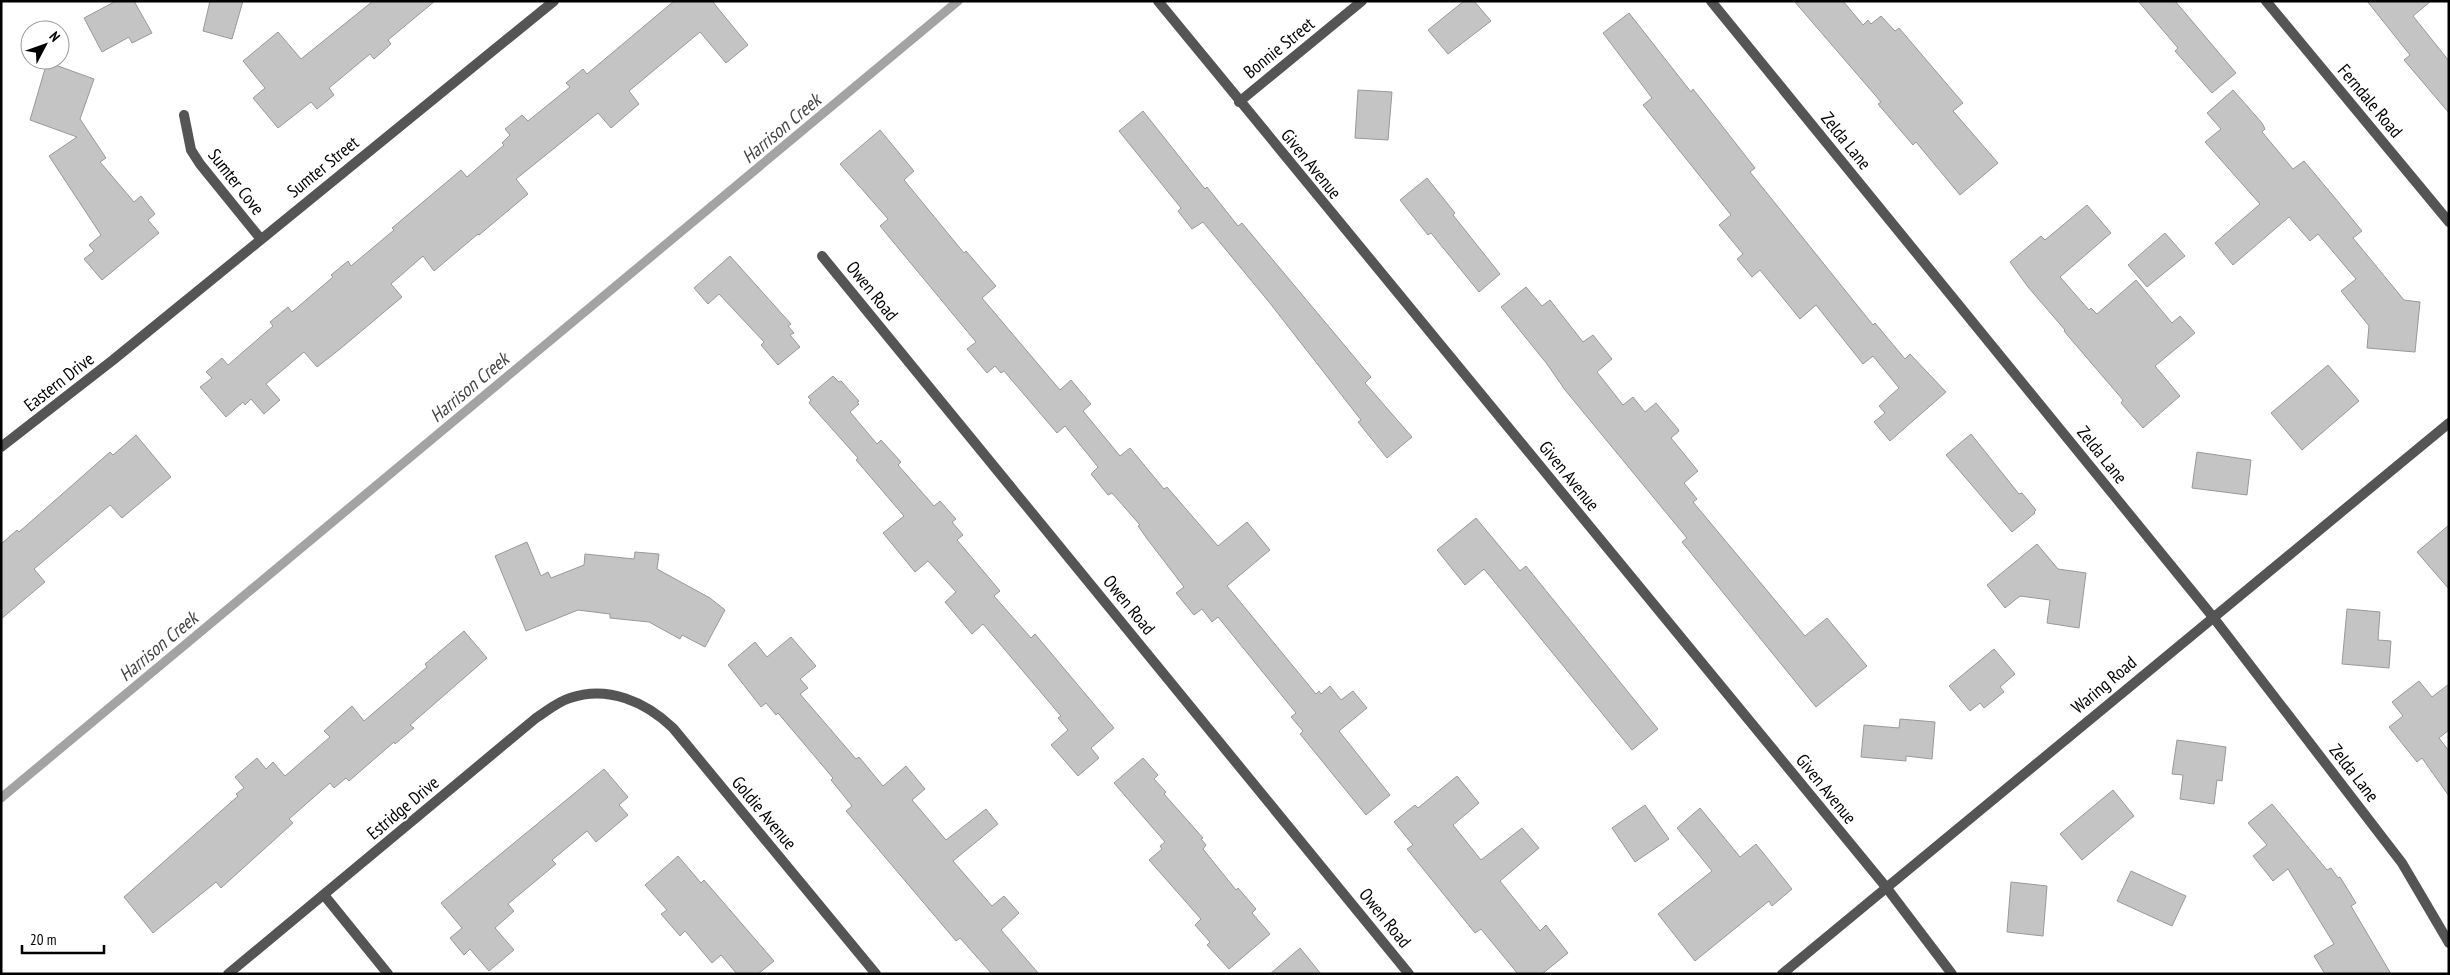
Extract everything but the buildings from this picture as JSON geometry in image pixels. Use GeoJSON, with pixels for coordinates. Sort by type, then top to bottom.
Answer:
{"type":"FeatureCollection","features":[{"type":"Feature","properties":{"kind":"street","name":"Sumter Street"},"geometry":{"type":"LineString","coordinates":[[113,360],[260,238],[554,1]]}},
{"type":"Feature","properties":{"kind":"street","name":"Given Avenue"},"geometry":{"type":"LineString","coordinates":[[1158,1],[1239,102],[1886,887],[1952,974]]}},
{"type":"Feature","properties":{"kind":"street","name":"Bonnie Street"},"geometry":{"type":"LineString","coordinates":[[1239,102],[1362,1]]}},
{"type":"Feature","properties":{"kind":"street","name":"Zelda Lane"},"geometry":{"type":"LineString","coordinates":[[1711,1],[2213,617],[2402,863],[2449,943]]}},
{"type":"Feature","properties":{"kind":"street","name":"Ferndale Road"},"geometry":{"type":"LineString","coordinates":[[2266,1],[2449,222]]}},
{"type":"Feature","properties":{"kind":"street","name":"Sumter Cove"},"geometry":{"type":"LineString","coordinates":[[184,115],[191,150],[200,164],[260,238]]}},
{"type":"Feature","properties":{"kind":"street","name":"Owen Road"},"geometry":{"type":"LineString","coordinates":[[822,256],[1410,974]]}},
{"type":"Feature","properties":{"kind":"street","name":"Eastern Drive"},"geometry":{"type":"LineString","coordinates":[[1,447],[113,360]]}},
{"type":"Feature","properties":{"kind":"street","name":"Waring Road"},"geometry":{"type":"LineString","coordinates":[[1782,974],[2449,423]]}},
{"type":"Feature","properties":{"kind":"street","name":"Estridge Drive"},"geometry":{"type":"LineString","coordinates":[[228,974],[536,718],[568,699],[582,695],[610,695]]}},
{"type":"Feature","properties":{"kind":"street","name":"Goldie Avenue"},"geometry":{"type":"LineString","coordinates":[[610,695],[624,697],[649,708],[673,728],[876,974]]}},
{"type":"Feature","properties":{"kind":"street"},"geometry":{"type":"LineString","coordinates":[[324,895],[388,974]]}},
{"type":"Feature","properties":{"kind":"waterway","name":"Harrison Creek"},"geometry":{"type":"LineString","coordinates":[[1,798],[958,1]]}}]}
